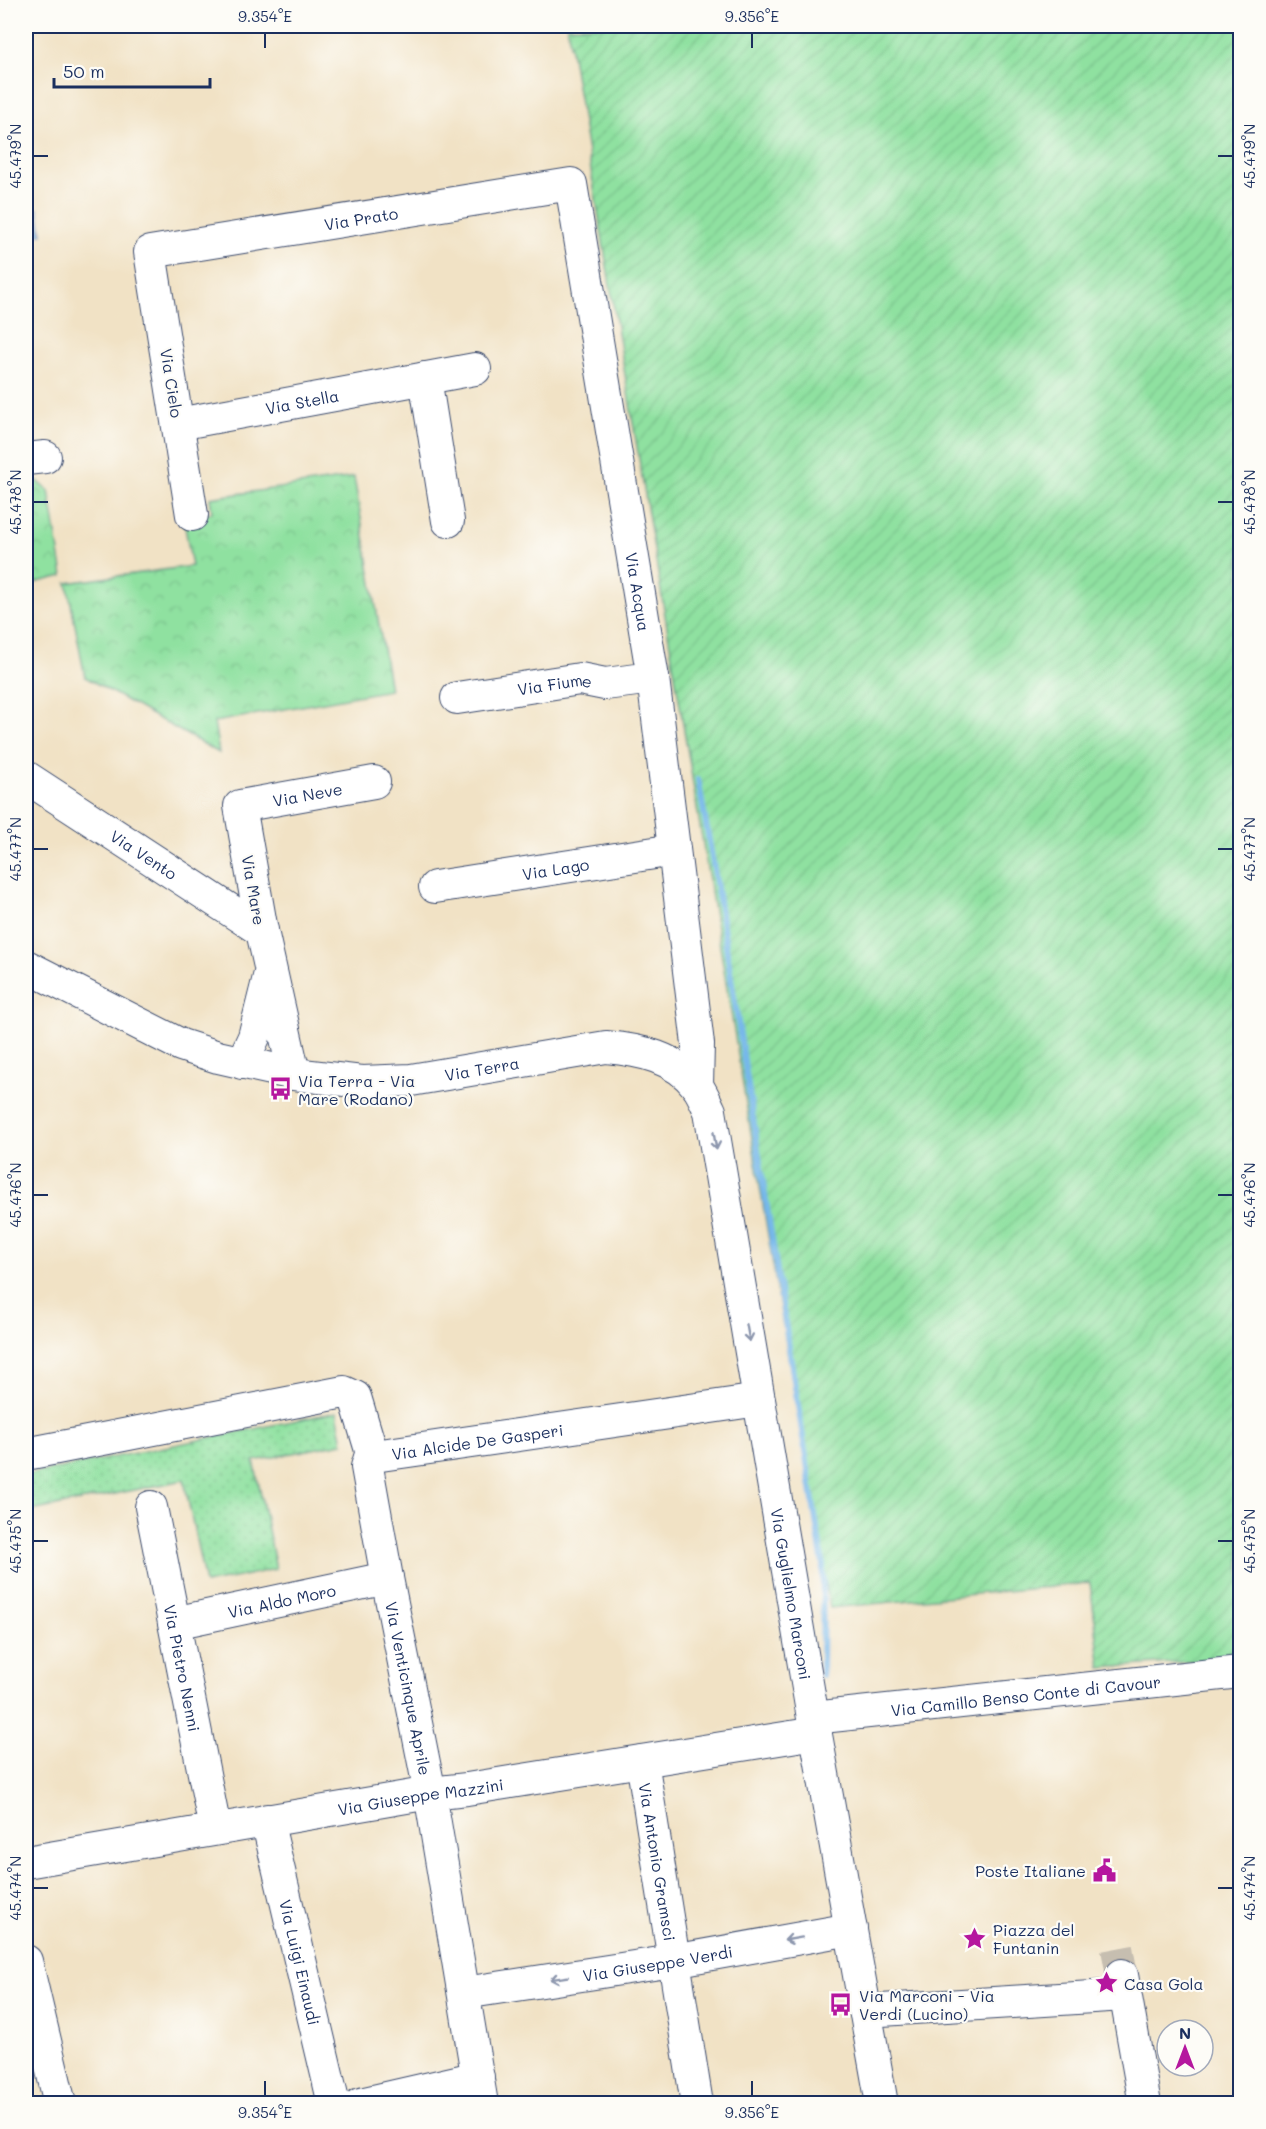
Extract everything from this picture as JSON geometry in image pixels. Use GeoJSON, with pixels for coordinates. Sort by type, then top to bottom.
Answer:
{"type":"FeatureCollection","features":[{"type":"Feature","properties":{"kind":"street","name":"Via Prato"},"geometry":{"type":"LineString","coordinates":[[150,252],[571,184]]}},
{"type":"Feature","properties":{"kind":"street","name":"Via Acqua"},"geometry":{"type":"LineString","coordinates":[[571,184],[653,678],[698,1044],[697,1086]]}},
{"type":"Feature","properties":{"kind":"street","name":"Via Cielo"},"geometry":{"type":"LineString","coordinates":[[150,252],[192,515]]}},
{"type":"Feature","properties":{"kind":"street","name":"Via Stella"},"geometry":{"type":"LineString","coordinates":[[178,424],[475,369]]}},
{"type":"Feature","properties":{"kind":"street"},"geometry":{"type":"LineString","coordinates":[[425,378],[448,521]]}},
{"type":"Feature","properties":{"kind":"street","name":"Via Fiume"},"geometry":{"type":"LineString","coordinates":[[457,699],[580,679],[605,684],[653,678]]}},
{"type":"Feature","properties":{"kind":"street","name":"Via Vento"},"geometry":{"type":"LineString","coordinates":[[26,777],[261,931]]}},
{"type":"Feature","properties":{"kind":"street","name":"Via Neve"},"geometry":{"type":"LineString","coordinates":[[240,806],[374,782]]}},
{"type":"Feature","properties":{"kind":"street","name":"Via Mare"},"geometry":{"type":"LineString","coordinates":[[240,806],[261,931],[294,1074]]}},
{"type":"Feature","properties":{"kind":"street","name":"Via Lago"},"geometry":{"type":"LineString","coordinates":[[435,887],[674,850]]}},
{"type":"Feature","properties":{"kind":"street","name":"Via Terra"},"geometry":{"type":"LineString","coordinates":[[26,966],[163,1037],[201,1052],[294,1074],[362,1082],[411,1080],[606,1047],[635,1050],[660,1057],[681,1071],[697,1086]]}},
{"type":"Feature","properties":{"kind":"street","name":"Via Mare"},"geometry":{"type":"LineString","coordinates":[[242,1063],[254,1037],[270,973]]}},
{"type":"Feature","properties":{"kind":"street"},"geometry":{"type":"LineString","coordinates":[[660,1057],[693,1001]]}},
{"type":"Feature","properties":{"kind":"street","name":"Via Guglielmo Marconi"},"geometry":{"type":"LineString","coordinates":[[697,1086],[710,1111],[814,1726],[882,2103]]}},
{"type":"Feature","properties":{"kind":"street","name":"Via Alcide De Gasperi"},"geometry":{"type":"LineString","coordinates":[[26,1454],[344,1392],[355,1397],[372,1451],[386,1455],[759,1400]]}},
{"type":"Feature","properties":{"kind":"street","name":"Via Venticinque Aprile"},"geometry":{"type":"LineString","coordinates":[[372,1451],[367,1467],[430,1793],[480,2090]]}},
{"type":"Feature","properties":{"kind":"street","name":"Via Pietro Nenni"},"geometry":{"type":"LineString","coordinates":[[151,1507],[215,1829]]}},
{"type":"Feature","properties":{"kind":"street","name":"Via Aldo Moro"},"geometry":{"type":"LineString","coordinates":[[174,1623],[387,1578]]}},
{"type":"Feature","properties":{"kind":"street","name":"Via Camillo Benso Conte di Cavour"},"geometry":{"type":"LineString","coordinates":[[814,1726],[1240,1672]]}},
{"type":"Feature","properties":{"kind":"street","name":"Via Giuseppe Mazzini"},"geometry":{"type":"LineString","coordinates":[[26,1862],[430,1793],[642,1761],[814,1726]]}},
{"type":"Feature","properties":{"kind":"street","name":"Via Antonio Gramsci"},"geometry":{"type":"LineString","coordinates":[[642,1761],[697,2103]]}},
{"type":"Feature","properties":{"kind":"street","name":"Via Luigi Einaudi"},"geometry":{"type":"LineString","coordinates":[[267,1820],[334,2103]]}},
{"type":"Feature","properties":{"kind":"street","name":"Via Giuseppe Verdi"},"geometry":{"type":"LineString","coordinates":[[464,1993],[673,1961],[851,1929]]}},
{"type":"Feature","properties":{"kind":"street"},"geometry":{"type":"LineString","coordinates":[[26,1961],[60,2103]]}},
{"type":"Feature","properties":{"kind":"street"},"geometry":{"type":"LineString","coordinates":[[865,2011],[1124,1985],[1145,2103]]}},
{"type":"Feature","properties":{"kind":"street"},"geometry":{"type":"LineString","coordinates":[[360,2103],[480,2090]]}},
{"type":"Feature","properties":{"kind":"green space"},"geometry":{"type":"Polygon","coordinates":[[[567,26],[1240,26],[1240,1658],[1101,1668],[1090,1583],[830,1608],[567,26]]]}},
{"type":"Feature","properties":{"kind":"green space"},"geometry":{"type":"Polygon","coordinates":[[[26,471],[49,491],[63,576],[26,585],[26,471]]]}},
{"type":"Feature","properties":{"kind":"green space"},"geometry":{"type":"Polygon","coordinates":[[[354,477],[390,690],[214,722],[219,753],[85,677],[67,583],[192,566],[183,516],[212,513],[210,498],[354,477]]]}},
{"type":"Feature","properties":{"kind":"green space"},"geometry":{"type":"Polygon","coordinates":[[[337,1412],[343,1443],[254,1461],[276,1569],[205,1584],[184,1480],[26,1512],[26,1475],[337,1412]]]}},
{"type":"Feature","properties":{"kind":"water"},"geometry":{"type":"Polygon","coordinates":[[[38,209],[42,234],[26,237],[26,211],[38,209]]]}},
{"type":"Feature","properties":{"kind":"waterway"},"geometry":{"type":"LineString","coordinates":[[698,779],[823,1565],[822,1675]]}},
{"type":"Feature","properties":{"kind":"tunnel"},"geometry":{"type":"LineString","coordinates":[[1117,1948],[1122,1975]]}},
{"type":"Feature","properties":{"kind":"place","name":"Via Terra - Via Mare (Rodano)"},"geometry":{"type":"Point","coordinates":[280,1089]}},
{"type":"Feature","properties":{"kind":"place","name":"Poste Italiane"},"geometry":{"type":"Point","coordinates":[1104,1870]}},
{"type":"Feature","properties":{"kind":"place","name":"Piazza del Funtanin"},"geometry":{"type":"Point","coordinates":[975,1938]}},
{"type":"Feature","properties":{"kind":"place","name":"Casa Gola"},"geometry":{"type":"Point","coordinates":[1106,1983]}},
{"type":"Feature","properties":{"kind":"place","name":"Via Marconi - Via Verdi (Lucino)"},"geometry":{"type":"Point","coordinates":[841,2004]}}]}
